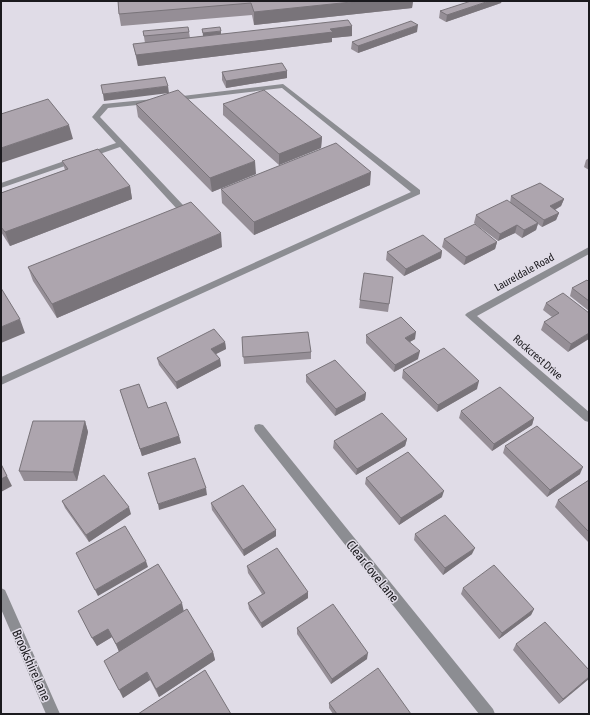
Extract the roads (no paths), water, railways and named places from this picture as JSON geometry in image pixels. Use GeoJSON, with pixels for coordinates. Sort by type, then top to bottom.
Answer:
{"type":"FeatureCollection","features":[{"type":"Feature","properties":{"kind":"street"},"geometry":{"type":"LineString","coordinates":[[1,381],[417,192],[284,86],[106,106],[96,117],[180,207]]}},
{"type":"Feature","properties":{"kind":"street"},"geometry":{"type":"LineString","coordinates":[[1,186],[121,144]]}},
{"type":"Feature","properties":{"kind":"street","name":"Laureldale Road"},"geometry":{"type":"LineString","coordinates":[[470,315],[589,250]]}},
{"type":"Feature","properties":{"kind":"street","name":"Rockcrest Drive"},"geometry":{"type":"LineString","coordinates":[[470,315],[589,418]]}},
{"type":"Feature","properties":{"kind":"street","name":"Clear Cove Lane"},"geometry":{"type":"LineString","coordinates":[[259,428],[488,714]]}},
{"type":"Feature","properties":{"kind":"street","name":"Brookshire Lane"},"geometry":{"type":"LineString","coordinates":[[1,594],[53,714]]}}]}
